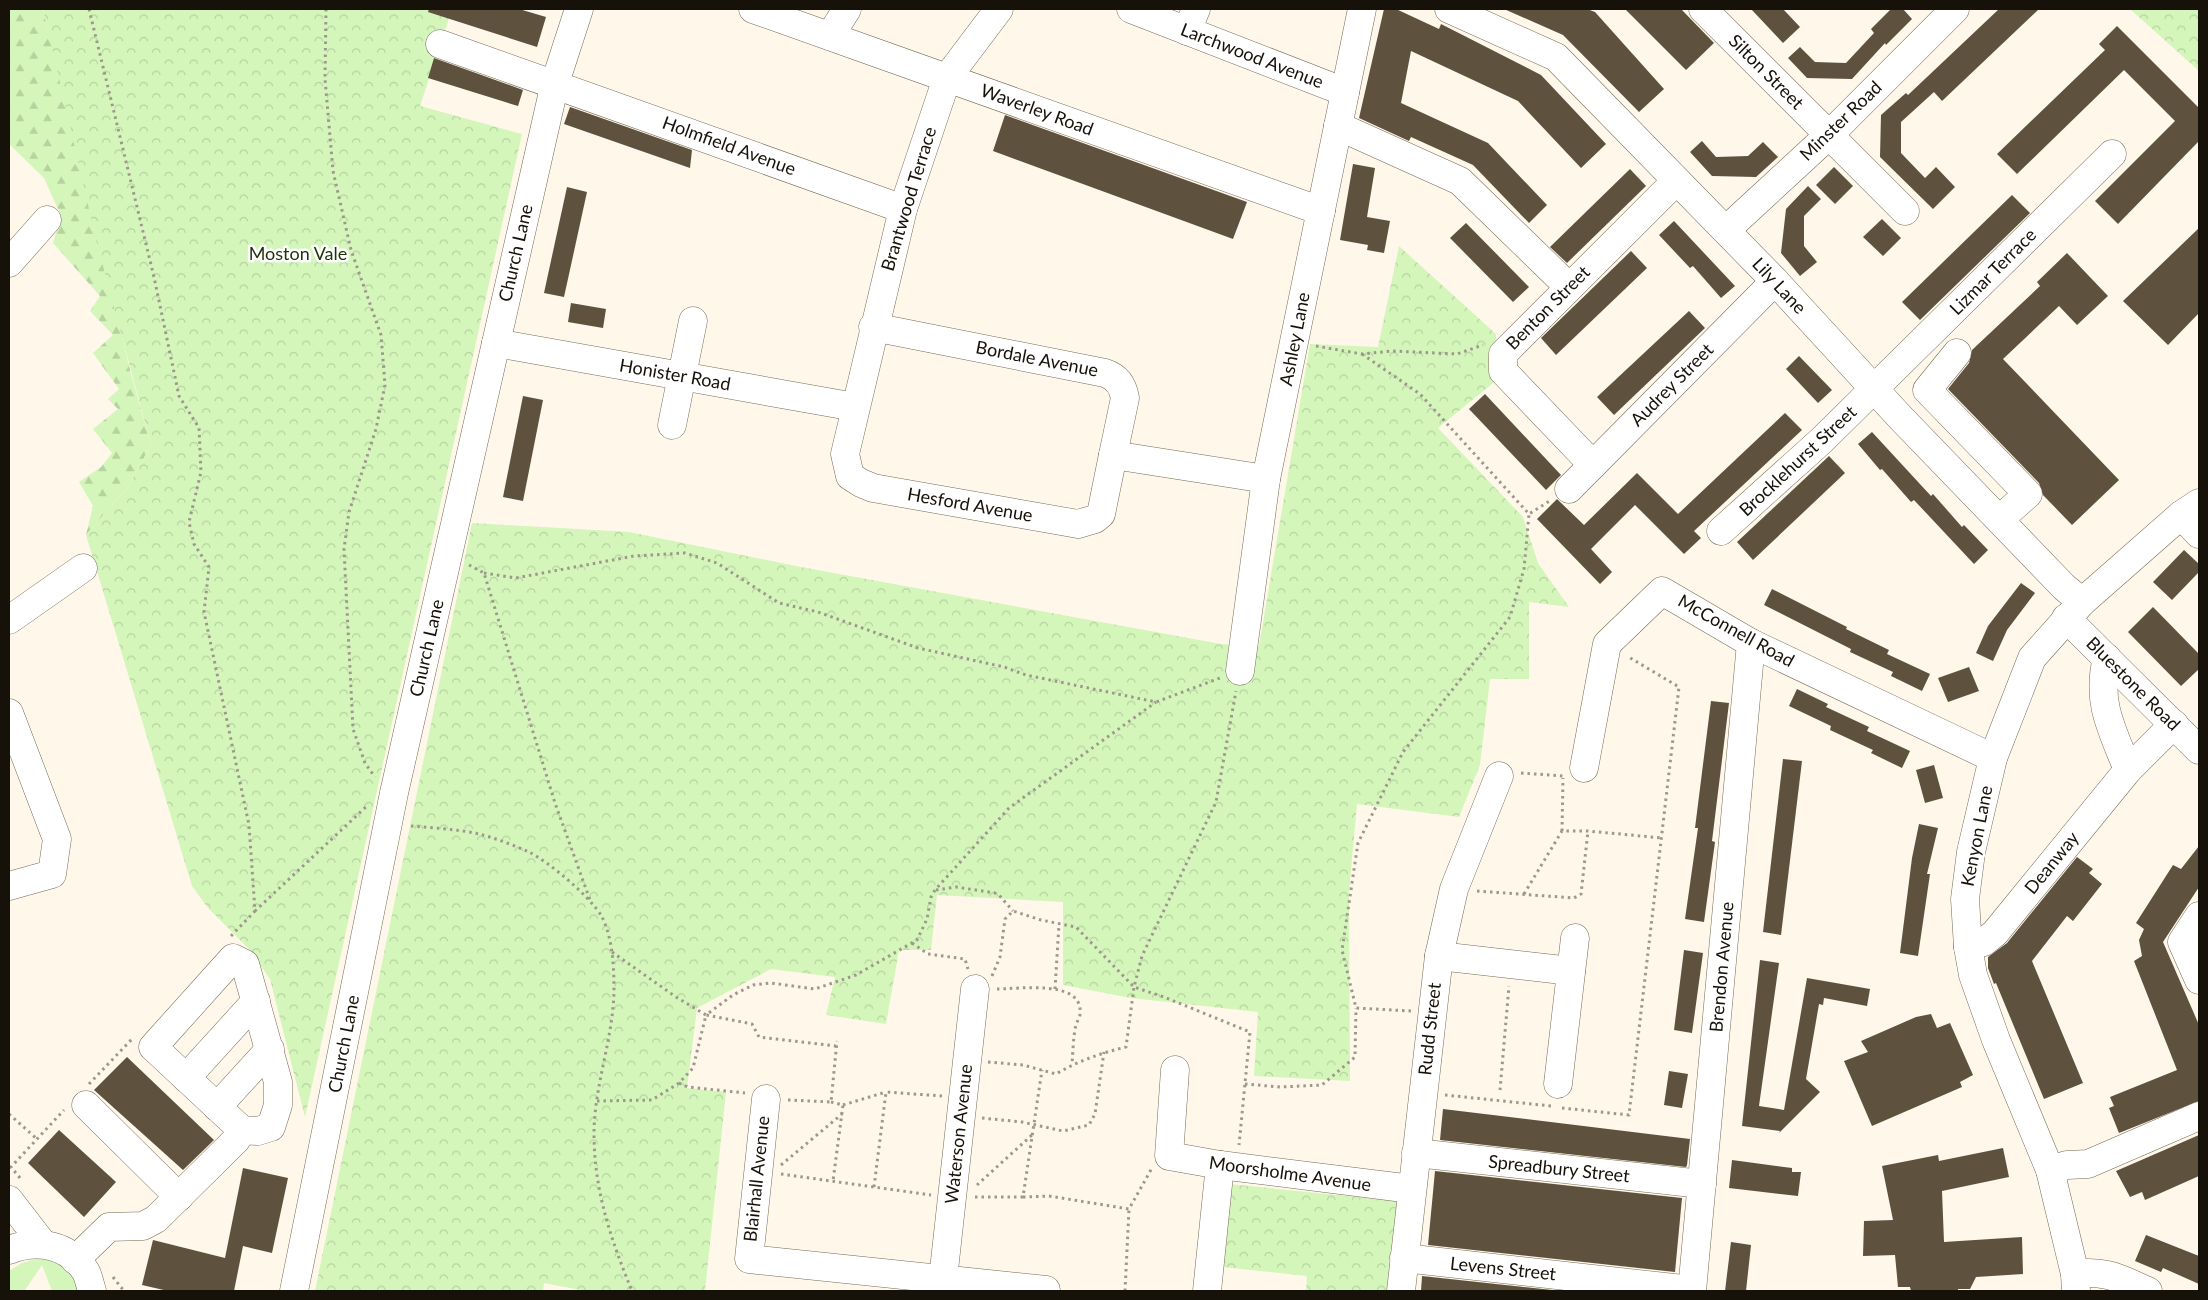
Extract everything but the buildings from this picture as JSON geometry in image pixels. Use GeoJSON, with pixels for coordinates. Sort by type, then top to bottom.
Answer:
{"type":"FeatureCollection","features":[{"type":"Feature","properties":{"kind":"street","name":"Church Lane"},"geometry":{"type":"LineString","coordinates":[[294,1291],[388,823],[389,792],[496,343],[555,84],[579,9]]}},
{"type":"Feature","properties":{"kind":"street","name":"Waverley Road"},"geometry":{"type":"LineString","coordinates":[[753,9],[1321,211]]}},
{"type":"Feature","properties":{"kind":"street"},"geometry":{"type":"LineString","coordinates":[[830,36],[847,9]]}},
{"type":"Feature","properties":{"kind":"street","name":"Brantwood Terrace"},"geometry":{"type":"LineString","coordinates":[[855,407],[903,209],[946,78],[1000,9]]}},
{"type":"Feature","properties":{"kind":"street","name":"Larchwood Avenue"},"geometry":{"type":"LineString","coordinates":[[1131,9],[1192,20],[1345,92]]}},
{"type":"Feature","properties":{"kind":"street","name":"Ashley Lane"},"geometry":{"type":"LineString","coordinates":[[1240,671],[1266,479],[1362,9]]}},
{"type":"Feature","properties":{"kind":"street","name":"Lily Lane"},"geometry":{"type":"LineString","coordinates":[[1449,9],[1556,57],[1726,230],[1874,389],[2000,519],[2074,610]]}},
{"type":"Feature","properties":{"kind":"street","name":"Silton Street"},"geometry":{"type":"LineString","coordinates":[[1703,9],[1905,211]]}},
{"type":"Feature","properties":{"kind":"street","name":"Minster Road"},"geometry":{"type":"LineString","coordinates":[[1726,230],[1829,135],[1946,12]]}},
{"type":"Feature","properties":{"kind":"street","name":"Holmfield Avenue"},"geometry":{"type":"LineString","coordinates":[[440,44],[903,209]]}},
{"type":"Feature","properties":{"kind":"street"},"geometry":{"type":"LineString","coordinates":[[1338,126],[1460,181],[1569,287]]}},
{"type":"Feature","properties":{"kind":"street","name":"Lizmar Terrace"},"geometry":{"type":"LineString","coordinates":[[1874,389],[2112,154]]}},
{"type":"Feature","properties":{"kind":"street","name":"Benton Street"},"geometry":{"type":"LineString","coordinates":[[1593,465],[1503,371],[1503,354],[1676,181]]}},
{"type":"Feature","properties":{"kind":"street"},"geometry":{"type":"LineString","coordinates":[[9,262],[46,220]]}},
{"type":"Feature","properties":{"kind":"street","name":"Audrey Street"},"geometry":{"type":"LineString","coordinates":[[1568,489],[1775,281]]}},
{"type":"Feature","properties":{"kind":"street"},"geometry":{"type":"LineString","coordinates":[[672,425],[693,321]]}},
{"type":"Feature","properties":{"kind":"street","name":"Bordale Avenue"},"geometry":{"type":"LineString","coordinates":[[873,327],[1113,376],[1124,390],[1125,398],[1113,455]]}},
{"type":"Feature","properties":{"kind":"street","name":"Honister Road"},"geometry":{"type":"LineString","coordinates":[[496,343],[855,407]]}},
{"type":"Feature","properties":{"kind":"street"},"geometry":{"type":"LineString","coordinates":[[1957,353],[1927,390],[2028,494],[2000,519]]}},
{"type":"Feature","properties":{"kind":"street","name":"Brocklehurst Street"},"geometry":{"type":"LineString","coordinates":[[1721,531],[1822,440],[1874,389]]}},
{"type":"Feature","properties":{"kind":"street","name":"Hesford Avenue"},"geometry":{"type":"LineString","coordinates":[[855,407],[845,454],[846,465],[850,476],[873,488],[1078,524],[1095,519],[1101,514],[1113,455]]}},
{"type":"Feature","properties":{"kind":"street"},"geometry":{"type":"LineString","coordinates":[[1113,455],[1266,479]]}},
{"type":"Feature","properties":{"kind":"street","name":"Kenyon Lane"},"geometry":{"type":"LineString","coordinates":[[2076,1283],[2050,1170],[1985,1012],[1973,975],[1968,947],[1965,899],[1971,852],[1994,758],[2032,658],[2074,610],[2193,517]]}},
{"type":"Feature","properties":{"kind":"street"},"geometry":{"type":"LineString","coordinates":[[9,620],[83,568]]}},
{"type":"Feature","properties":{"kind":"street","name":"McConnell Road"},"geometry":{"type":"LineString","coordinates":[[1607,644],[1662,591],[1751,643],[1994,758]]}},
{"type":"Feature","properties":{"kind":"street","name":"Bluestone Road"},"geometry":{"type":"LineString","coordinates":[[2074,610],[2107,658],[2199,750]]}},
{"type":"Feature","properties":{"kind":"street","name":"Brendon Avenue"},"geometry":{"type":"LineString","coordinates":[[1692,1291],[1751,643]]}},
{"type":"Feature","properties":{"kind":"street"},"geometry":{"type":"LineString","coordinates":[[1574,773],[1607,644]]}},
{"type":"Feature","properties":{"kind":"street"},"geometry":{"type":"LineString","coordinates":[[2107,658],[2102,686],[2103,704],[2128,770]]}},
{"type":"Feature","properties":{"kind":"street"},"geometry":{"type":"LineString","coordinates":[[9,713],[57,839],[52,874],[9,886]]}},
{"type":"Feature","properties":{"kind":"street","name":"Deanway"},"geometry":{"type":"LineString","coordinates":[[1968,947],[1984,942],[1995,933],[2128,770],[2174,724]]}},
{"type":"Feature","properties":{"kind":"street","name":"Rudd Street"},"geometry":{"type":"LineString","coordinates":[[1401,1291],[1439,956],[1454,889],[1499,776]]}},
{"type":"Feature","properties":{"kind":"street"},"geometry":{"type":"LineString","coordinates":[[2199,916],[2182,942],[2199,980]]}},
{"type":"Feature","properties":{"kind":"street"},"geometry":{"type":"LineString","coordinates":[[1558,1084],[1574,938]]}},
{"type":"Feature","properties":{"kind":"street"},"geometry":{"type":"LineString","coordinates":[[1439,956],[1571,971]]}},
{"type":"Feature","properties":{"kind":"street"},"geometry":{"type":"LineString","coordinates":[[89,1281],[109,1227],[143,1226],[156,1219],[239,1135],[271,1127],[278,1105],[278,1082],[245,964],[233,958],[153,1047],[217,1107],[239,1135]]}},
{"type":"Feature","properties":{"kind":"street","name":"Waterson Avenue"},"geometry":{"type":"LineString","coordinates":[[943,1279],[957,1198],[962,1107],[967,1060],[981,989]]}},
{"type":"Feature","properties":{"kind":"street"},"geometry":{"type":"LineString","coordinates":[[186,1078],[256,1001]]}},
{"type":"Feature","properties":{"kind":"street"},"geometry":{"type":"LineString","coordinates":[[217,1107],[270,1049]]}},
{"type":"Feature","properties":{"kind":"street"},"geometry":{"type":"LineString","coordinates":[[1169,1156],[1175,1070]]}},
{"type":"Feature","properties":{"kind":"street","name":"Blairhall Avenue"},"geometry":{"type":"LineString","coordinates":[[766,1099],[765,1172],[749,1259],[879,1282]]}},
{"type":"Feature","properties":{"kind":"street"},"geometry":{"type":"LineString","coordinates":[[86,1105],[179,1197]]}},
{"type":"Feature","properties":{"kind":"street"},"geometry":{"type":"LineString","coordinates":[[2050,1170],[2067,1165],[2088,1164],[2199,1116]]}},
{"type":"Feature","properties":{"kind":"street","name":"Spreadbury Street"},"geometry":{"type":"LineString","coordinates":[[1416,1153],[1702,1184]]}},
{"type":"Feature","properties":{"kind":"street","name":"Moorsholme Avenue"},"geometry":{"type":"LineString","coordinates":[[1169,1156],[1228,1166],[1412,1190]]}},
{"type":"Feature","properties":{"kind":"street"},"geometry":{"type":"LineString","coordinates":[[1207,1291],[1228,1166]]}},
{"type":"Feature","properties":{"kind":"street"},"geometry":{"type":"LineString","coordinates":[[15,1189],[43,1244]]}},
{"type":"Feature","properties":{"kind":"street"},"geometry":{"type":"LineString","coordinates":[[9,1250],[26,1244],[49,1245],[71,1255],[89,1281]]}},
{"type":"Feature","properties":{"kind":"street","name":"Levens Street"},"geometry":{"type":"LineString","coordinates":[[1404,1258],[1692,1291]]}},
{"type":"Feature","properties":{"kind":"street"},"geometry":{"type":"LineString","coordinates":[[2076,1283],[2094,1272],[2109,1274],[2148,1291]]}},
{"type":"Feature","properties":{"kind":"street"},"geometry":{"type":"LineString","coordinates":[[879,1282],[943,1279],[1046,1290]]}},
{"type":"Feature","properties":{"kind":"path"},"geometry":{"type":"LineString","coordinates":[[89,9],[154,277],[179,396],[199,428],[201,472],[189,522],[194,544],[209,567],[204,612],[249,825],[255,911],[389,792],[365,763],[353,729],[344,549],[350,512],[376,429],[384,385],[381,335],[351,250],[333,171],[326,79],[326,9]]}},
{"type":"Feature","properties":{"kind":"path"},"geometry":{"type":"LineString","coordinates":[[1295,343],[1362,354],[1392,351],[1457,354],[1489,344],[1503,354]]}},
{"type":"Feature","properties":{"kind":"path"},"geometry":{"type":"LineString","coordinates":[[1245,1084],[1280,1087],[1322,1085],[1355,1057],[1356,1008],[1342,950],[1358,843],[1403,752],[1510,617],[1524,569],[1529,514],[1420,394],[1362,354]]}},
{"type":"Feature","properties":{"kind":"path"},"geometry":{"type":"LineString","coordinates":[[1529,514],[1568,489]]}},
{"type":"Feature","properties":{"kind":"path"},"geometry":{"type":"LineString","coordinates":[[464,562],[484,573],[516,578],[634,556],[685,554],[717,563],[779,603],[818,612],[918,648],[1004,667],[1026,675],[1156,702]]}},
{"type":"Feature","properties":{"kind":"path"},"geometry":{"type":"LineString","coordinates":[[484,573],[555,802],[591,903]]}},
{"type":"Feature","properties":{"kind":"path"},"geometry":{"type":"LineString","coordinates":[[1423,1093],[1629,1115],[1679,687],[1607,644]]}},
{"type":"Feature","properties":{"kind":"path"},"geometry":{"type":"LineString","coordinates":[[597,1100],[652,1100],[679,1083],[692,1068],[706,1015],[733,995],[753,985],[771,983],[816,989],[856,976],[917,940],[927,919],[931,897],[1009,808],[1156,702],[1240,671]]}},
{"type":"Feature","properties":{"kind":"path"},"geometry":{"type":"LineString","coordinates":[[967,1060],[1023,1066],[1056,1074],[1072,1064],[1104,1052],[1126,1047],[1134,987],[1142,956],[1216,802],[1240,671]]}},
{"type":"Feature","properties":{"kind":"path"},"geometry":{"type":"LineString","coordinates":[[1499,776],[1519,773],[1574,773],[1562,831],[1524,894]]}},
{"type":"Feature","properties":{"kind":"path"},"geometry":{"type":"LineString","coordinates":[[388,823],[478,834],[530,853],[568,880],[601,916],[607,929],[612,952],[614,992],[608,1040],[597,1100],[594,1134],[602,1211],[611,1240],[632,1291]]}},
{"type":"Feature","properties":{"kind":"path"},"geometry":{"type":"LineString","coordinates":[[1562,831],[1588,831],[1662,838]]}},
{"type":"Feature","properties":{"kind":"path"},"geometry":{"type":"LineString","coordinates":[[1454,889],[1574,898],[1581,894],[1588,831]]}},
{"type":"Feature","properties":{"kind":"path"},"geometry":{"type":"LineString","coordinates":[[936,890],[956,887],[995,893],[1013,910],[1059,924],[1076,927],[1134,987],[1164,997],[1250,1032],[1245,1084],[1228,1166]]}},
{"type":"Feature","properties":{"kind":"path"},"geometry":{"type":"LineString","coordinates":[[981,989],[1000,957],[1005,919],[1013,910]]}},
{"type":"Feature","properties":{"kind":"path"},"geometry":{"type":"LineString","coordinates":[[1055,989],[1059,924]]}},
{"type":"Feature","properties":{"kind":"path"},"geometry":{"type":"LineString","coordinates":[[912,943],[928,954],[965,958],[981,989]]}},
{"type":"Feature","properties":{"kind":"path"},"geometry":{"type":"LineString","coordinates":[[612,952],[676,997],[706,1015],[752,1024],[759,1037],[836,1046]]}},
{"type":"Feature","properties":{"kind":"path"},"geometry":{"type":"LineString","coordinates":[[1500,1090],[1510,965]]}},
{"type":"Feature","properties":{"kind":"path"},"geometry":{"type":"LineString","coordinates":[[981,989],[1055,989],[1066,992],[1078,1000],[1080,1014],[1076,1026],[1072,1064]]}},
{"type":"Feature","properties":{"kind":"path"},"geometry":{"type":"LineString","coordinates":[[1356,1008],[1432,1012]]}},
{"type":"Feature","properties":{"kind":"path"},"geometry":{"type":"LineString","coordinates":[[830,1102],[837,1041]]}},
{"type":"Feature","properties":{"kind":"path"},"geometry":{"type":"LineString","coordinates":[[679,1083],[688,1087],[750,1094],[766,1099],[830,1102],[843,1105],[886,1092],[962,1107],[1063,1131],[1089,1125],[1095,1114],[1104,1052]]}},
{"type":"Feature","properties":{"kind":"path"},"geometry":{"type":"LineString","coordinates":[[1023,1197],[1042,1070]]}},
{"type":"Feature","properties":{"kind":"path"},"geometry":{"type":"LineString","coordinates":[[874,1187],[886,1092]]}},
{"type":"Feature","properties":{"kind":"path"},"geometry":{"type":"LineString","coordinates":[[833,1181],[843,1105]]}},
{"type":"Feature","properties":{"kind":"path"},"geometry":{"type":"LineString","coordinates":[[9,1114],[37,1139]]}},
{"type":"Feature","properties":{"kind":"path"},"geometry":{"type":"LineString","coordinates":[[765,1172],[842,1114]]}},
{"type":"Feature","properties":{"kind":"path"},"geometry":{"type":"LineString","coordinates":[[957,1198],[1032,1135]]}},
{"type":"Feature","properties":{"kind":"path"},"geometry":{"type":"LineString","coordinates":[[1125,1291],[1129,1209],[1151,1169],[1169,1156]]}},
{"type":"Feature","properties":{"kind":"path"},"geometry":{"type":"LineString","coordinates":[[11,1167],[15,1189]]}},
{"type":"Feature","properties":{"kind":"path"},"geometry":{"type":"LineString","coordinates":[[765,1172],[957,1198],[1049,1196],[1129,1209]]}},
{"type":"Feature","properties":{"kind":"green space"},"geometry":{"type":"Polygon","coordinates":[[[9,9],[43,9],[131,374],[151,445],[128,487],[86,535],[93,506],[79,482],[101,467],[112,453],[93,429],[118,409],[108,399],[119,389],[93,353],[113,335],[90,311],[100,296],[53,243],[61,216],[44,178],[9,144],[9,9]]]}},
{"type":"Feature","properties":{"kind":"green space","name":"Moston Vale"},"geometry":{"type":"Polygon","coordinates":[[[43,9],[452,9],[420,106],[522,134],[305,1117],[270,979],[249,949],[208,908],[192,886],[86,535],[128,487],[151,445],[97,244],[43,9]]]}},
{"type":"Feature","properties":{"kind":"green space"},"geometry":{"type":"Polygon","coordinates":[[[2130,9],[2199,9],[2199,71],[2130,9]]]}},
{"type":"Feature","properties":{"kind":"green space"},"geometry":{"type":"Polygon","coordinates":[[[1399,246],[1496,334],[1498,379],[1438,428],[1523,517],[1538,563],[1569,607],[1529,602],[1529,679],[1490,679],[1480,765],[1459,817],[1357,804],[1349,892],[1350,1081],[1254,1076],[1258,1012],[1131,998],[1063,985],[1063,902],[937,895],[931,950],[899,950],[886,1024],[826,1015],[835,977],[771,969],[697,1008],[687,1088],[726,1092],[705,1291],[586,1291],[544,1283],[543,1291],[315,1291],[472,523],[629,532],[801,567],[1221,644],[1259,646],[1310,344],[1378,347],[1399,246]]]}},
{"type":"Feature","properties":{"kind":"green space"},"geometry":{"type":"Polygon","coordinates":[[[1229,1184],[1406,1202],[1395,1291],[1306,1291],[1307,1276],[1223,1267],[1229,1184]]]}},
{"type":"Feature","properties":{"kind":"green space"},"geometry":{"type":"Polygon","coordinates":[[[36,1259],[59,1264],[74,1277],[84,1291],[52,1291],[42,1265],[25,1290],[9,1291],[9,1271],[22,1263],[36,1259]]]}}]}
